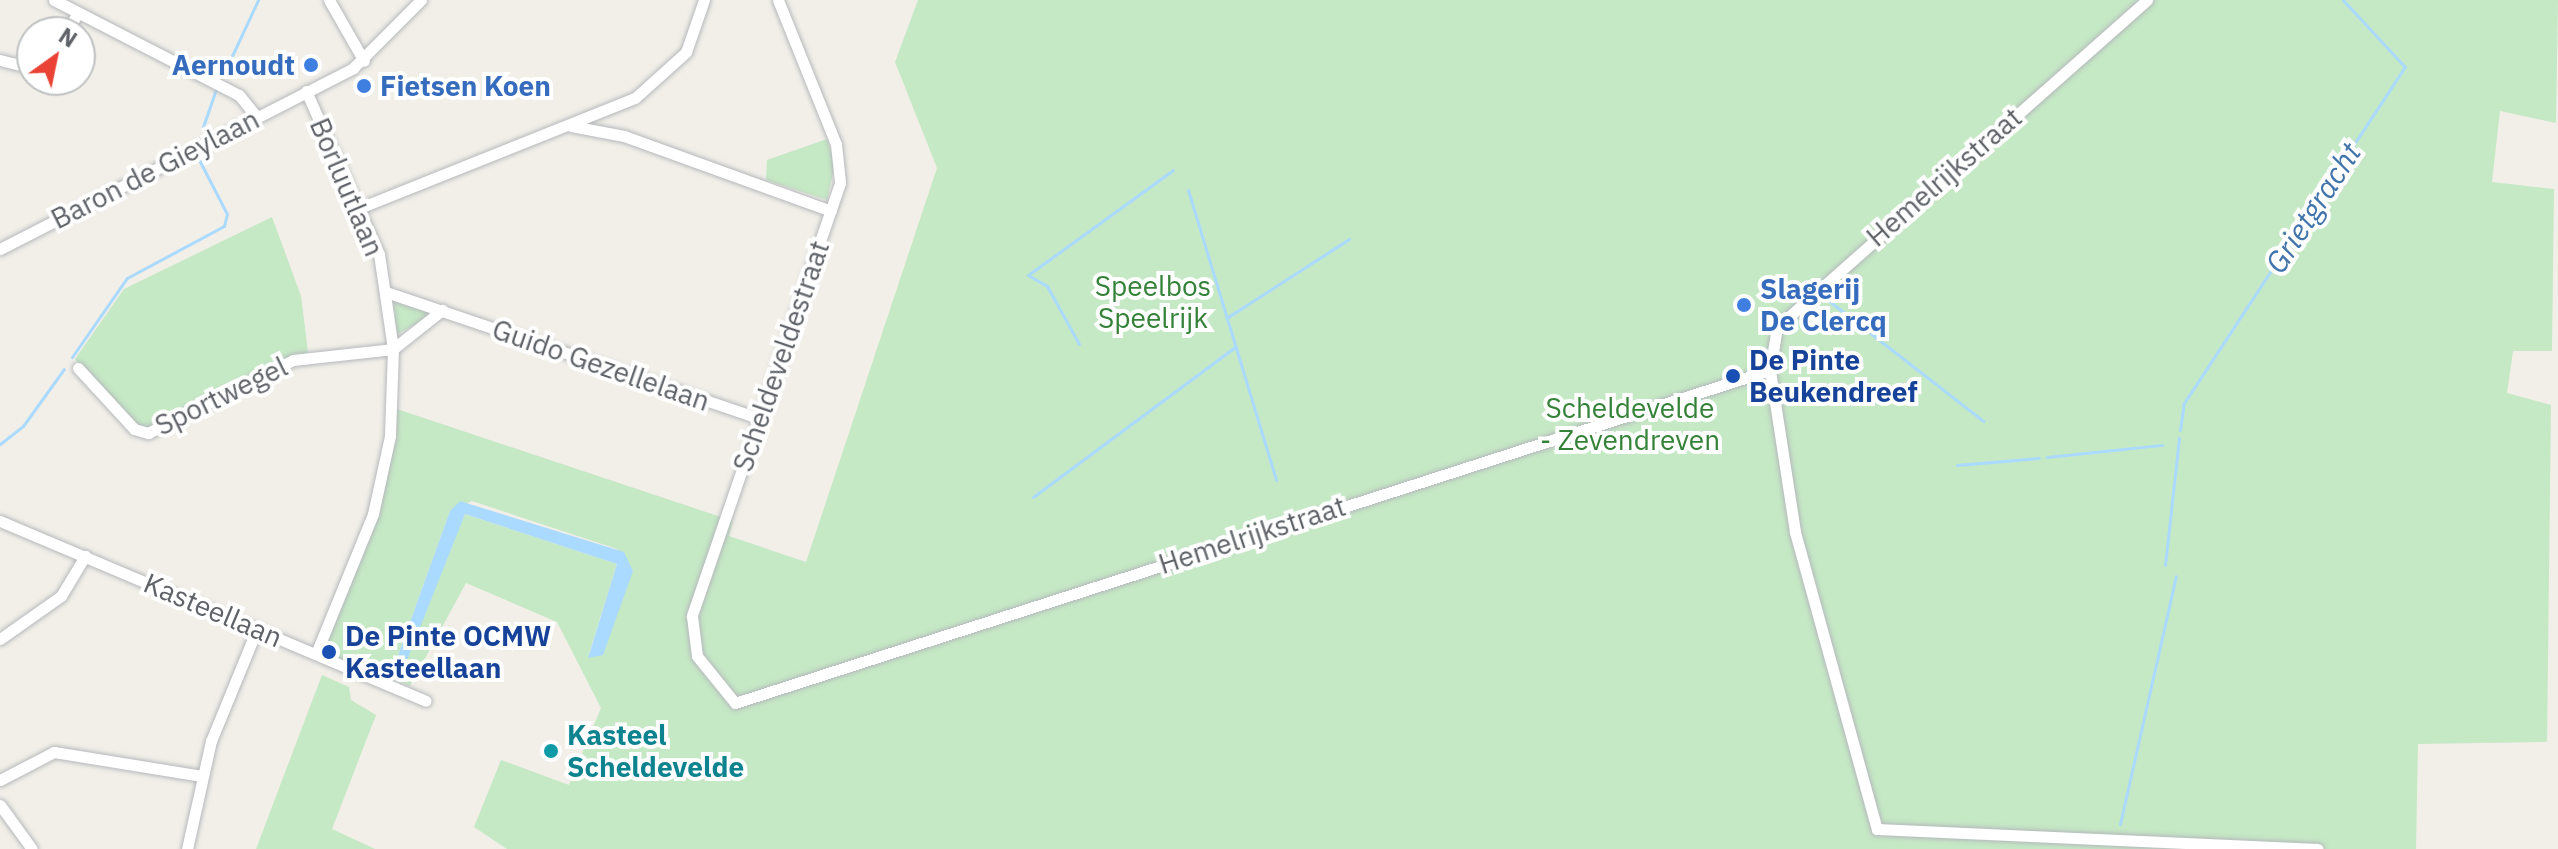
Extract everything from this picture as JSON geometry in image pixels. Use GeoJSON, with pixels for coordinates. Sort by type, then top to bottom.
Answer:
{"type":"FeatureCollection","features":[{"type":"Feature","properties":{"kind":"street"},"geometry":{"type":"LineString","coordinates":[[54,0],[239,95],[256,116]]}},
{"type":"Feature","properties":{"kind":"street"},"geometry":{"type":"LineString","coordinates":[[329,0],[364,61]]}},
{"type":"Feature","properties":{"kind":"street","name":"Baron de Gieylaan"},"geometry":{"type":"LineString","coordinates":[[0,249],[364,61],[421,0]]}},
{"type":"Feature","properties":{"kind":"street"},"geometry":{"type":"LineString","coordinates":[[362,207],[529,136],[571,126],[635,98],[674,69],[697,32],[704,0]]}},
{"type":"Feature","properties":{"kind":"street","name":"Scheldeveldestraat"},"geometry":{"type":"LineString","coordinates":[[735,703],[702,665],[690,627],[840,183],[836,144],[778,0]]}},
{"type":"Feature","properties":{"kind":"street","name":"Hemelrijkstraat"},"geometry":{"type":"LineString","coordinates":[[2147,0],[1789,314],[1770,343],[1770,370],[1795,532],[1877,829],[2318,849]]}},
{"type":"Feature","properties":{"kind":"street","name":"Borluutlaan"},"geometry":{"type":"LineString","coordinates":[[306,91],[362,207],[386,292],[393,349],[390,436],[376,502],[316,654]]}},
{"type":"Feature","properties":{"kind":"street"},"geometry":{"type":"LineString","coordinates":[[571,126],[624,136],[831,211]]}},
{"type":"Feature","properties":{"kind":"street","name":"Guido Gezellelaan"},"geometry":{"type":"LineString","coordinates":[[386,292],[759,418]]}},
{"type":"Feature","properties":{"kind":"street"},"geometry":{"type":"LineString","coordinates":[[393,349],[442,310]]}},
{"type":"Feature","properties":{"kind":"street","name":"Sportwegel"},"geometry":{"type":"LineString","coordinates":[[78,368],[143,434],[293,360],[393,349]]}},
{"type":"Feature","properties":{"kind":"street","name":"Hemelrijkstraat"},"geometry":{"type":"LineString","coordinates":[[735,703],[1770,370]]}},
{"type":"Feature","properties":{"kind":"street","name":"Kasteellaan"},"geometry":{"type":"LineString","coordinates":[[0,521],[426,701]]}},
{"type":"Feature","properties":{"kind":"street"},"geometry":{"type":"LineString","coordinates":[[0,639],[61,596],[85,556]]}},
{"type":"Feature","properties":{"kind":"street"},"geometry":{"type":"LineString","coordinates":[[187,849],[202,776],[257,629]]}},
{"type":"Feature","properties":{"kind":"street"},"geometry":{"type":"LineString","coordinates":[[0,780],[54,752],[202,776]]}},
{"type":"Feature","properties":{"kind":"street"},"geometry":{"type":"LineString","coordinates":[[0,805],[32,849]]}},
{"type":"Feature","properties":{"kind":"green space","name":"Scheldevelde - Zevendreven"},"geometry":{"type":"Polygon","coordinates":[[[918,0],[2558,0],[2556,123],[2500,111],[2492,182],[2554,189],[2552,351],[2513,351],[2507,393],[2551,405],[2547,742],[2418,744],[2416,849],[507,849],[474,827],[501,760],[569,785],[601,708],[557,622],[466,583],[410,686],[329,655],[325,646],[379,510],[397,409],[733,521],[729,536],[806,562],[937,168],[895,62],[918,0]],[[472,501],[450,511],[395,664],[465,514],[617,564],[588,657],[633,571],[617,549],[472,501]]]}},
{"type":"Feature","properties":{"kind":"green space"},"geometry":{"type":"Polygon","coordinates":[[[827,139],[835,165],[827,200],[766,180],[767,160],[827,139]]]}},
{"type":"Feature","properties":{"kind":"green space"},"geometry":{"type":"Polygon","coordinates":[[[272,217],[301,296],[308,352],[149,429],[131,423],[75,359],[124,289],[272,217]]]}},
{"type":"Feature","properties":{"kind":"green space"},"geometry":{"type":"Polygon","coordinates":[[[394,302],[429,311],[430,316],[396,335],[394,302]]]}},
{"type":"Feature","properties":{"kind":"green space"},"geometry":{"type":"Polygon","coordinates":[[[322,675],[349,687],[351,700],[376,715],[332,829],[375,849],[256,849],[322,675]]]}},
{"type":"Feature","properties":{"kind":"water"},"geometry":{"type":"Polygon","coordinates":[[[460,501],[624,552],[633,571],[603,655],[588,658],[617,564],[465,514],[404,668],[395,664],[450,511],[460,501]]]}},
{"type":"Feature","properties":{"kind":"waterway"},"geometry":{"type":"LineString","coordinates":[[224,73],[258,0]]}},
{"type":"Feature","properties":{"kind":"waterway","name":"Grietgracht"},"geometry":{"type":"LineString","coordinates":[[2180,430],[2184,403],[2405,67],[2343,0]]}},
{"type":"Feature","properties":{"kind":"waterway"},"geometry":{"type":"LineString","coordinates":[[203,127],[216,89]]}},
{"type":"Feature","properties":{"kind":"waterway"},"geometry":{"type":"LineString","coordinates":[[72,357],[127,278],[224,226],[227,214],[197,156]]}},
{"type":"Feature","properties":{"kind":"waterway"},"geometry":{"type":"LineString","coordinates":[[1079,344],[1047,286],[1028,275],[1173,170]]}},
{"type":"Feature","properties":{"kind":"waterway"},"geometry":{"type":"LineString","coordinates":[[1188,190],[1276,480]]}},
{"type":"Feature","properties":{"kind":"waterway"},"geometry":{"type":"LineString","coordinates":[[1228,317],[1349,239]]}},
{"type":"Feature","properties":{"kind":"waterway"},"geometry":{"type":"LineString","coordinates":[[1824,297],[1983,421]]}},
{"type":"Feature","properties":{"kind":"waterway"},"geometry":{"type":"LineString","coordinates":[[1033,497],[1235,347]]}},
{"type":"Feature","properties":{"kind":"waterway"},"geometry":{"type":"LineString","coordinates":[[0,444],[23,426],[64,369]]}},
{"type":"Feature","properties":{"kind":"waterway","name":"Grietgracht"},"geometry":{"type":"LineString","coordinates":[[2165,565],[2179,438]]}},
{"type":"Feature","properties":{"kind":"waterway"},"geometry":{"type":"LineString","coordinates":[[2047,457],[2162,445]]}},
{"type":"Feature","properties":{"kind":"waterway"},"geometry":{"type":"LineString","coordinates":[[1957,465],[2039,458]]}},
{"type":"Feature","properties":{"kind":"waterway","name":"Grietgracht"},"geometry":{"type":"LineString","coordinates":[[2120,824],[2176,576]]}},
{"type":"Feature","properties":{"kind":"place","name":"Aernoudt"},"geometry":{"type":"Point","coordinates":[311,65]}},
{"type":"Feature","properties":{"kind":"place","name":"Fietsen Koen"},"geometry":{"type":"Point","coordinates":[364,86]}},
{"type":"Feature","properties":{"kind":"place","name":"Slagerij De Clercq"},"geometry":{"type":"Point","coordinates":[1744,305]}},
{"type":"Feature","properties":{"kind":"place","name":"De Pinte Beukendreef"},"geometry":{"type":"Point","coordinates":[1733,376]}},
{"type":"Feature","properties":{"kind":"place","name":"De Pinte OCMW Kasteellaan"},"geometry":{"type":"Point","coordinates":[329,652]}},
{"type":"Feature","properties":{"kind":"place","name":"Kasteel Scheldevelde"},"geometry":{"type":"Point","coordinates":[551,751]}},
{"type":"Feature","properties":{"kind":"park label","name":"Speelbos Speelrijk"},"geometry":{"type":"Point","coordinates":[1153,302]}}]}
